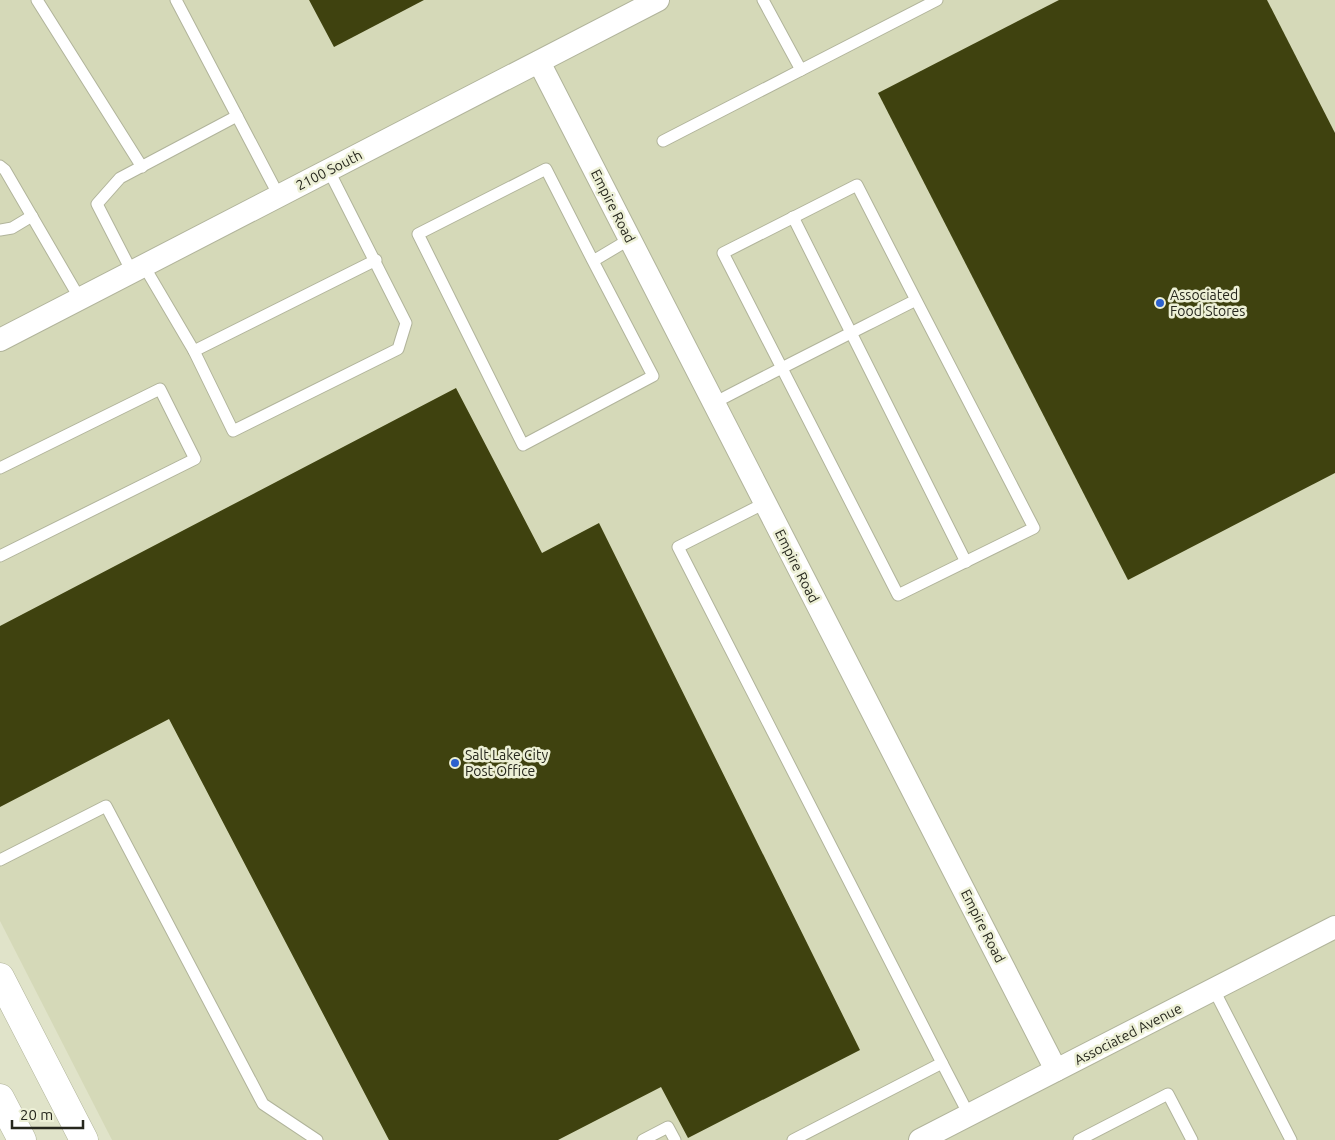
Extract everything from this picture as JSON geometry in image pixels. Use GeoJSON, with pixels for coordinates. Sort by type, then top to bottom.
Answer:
{"type":"FeatureCollection","features":[{"type":"Feature","properties":{"kind":"main road"},"geometry":{"type":"LineString","coordinates":[[0,977],[84,1140]]}},
{"type":"Feature","properties":{"kind":"main road"},"geometry":{"type":"LineString","coordinates":[[0,1098],[22,1140]]}},
{"type":"Feature","properties":{"kind":"street","name":"2100 South"},"geometry":{"type":"LineString","coordinates":[[0,340],[658,0]]}},
{"type":"Feature","properties":{"kind":"street","name":"Empire Road"},"geometry":{"type":"LineString","coordinates":[[539,62],[1056,1070]]}},
{"type":"Feature","properties":{"kind":"street","name":"Associated Avenue"},"geometry":{"type":"LineString","coordinates":[[920,1140],[1335,927]]}},
{"type":"Feature","properties":{"kind":"lane"},"geometry":{"type":"LineString","coordinates":[[37,0],[142,167]]}},
{"type":"Feature","properties":{"kind":"lane"},"geometry":{"type":"LineString","coordinates":[[176,0],[279,196]]}},
{"type":"Feature","properties":{"kind":"lane"},"geometry":{"type":"LineString","coordinates":[[763,0],[801,70]]}},
{"type":"Feature","properties":{"kind":"lane"},"geometry":{"type":"LineString","coordinates":[[663,141],[937,0]]}},
{"type":"Feature","properties":{"kind":"lane"},"geometry":{"type":"LineString","coordinates":[[238,116],[120,178],[97,204],[194,352],[232,431],[398,349],[406,323],[376,260],[329,171]]}},
{"type":"Feature","properties":{"kind":"lane"},"geometry":{"type":"LineString","coordinates":[[0,166],[6,170],[80,299]]}},
{"type":"Feature","properties":{"kind":"lane"},"geometry":{"type":"LineString","coordinates":[[546,169],[593,261],[653,376],[523,445],[418,234],[546,169]]}},
{"type":"Feature","properties":{"kind":"lane"},"geometry":{"type":"LineString","coordinates":[[856,185],[916,300],[1034,528],[898,596],[723,253],[856,185]]}},
{"type":"Feature","properties":{"kind":"lane"},"geometry":{"type":"LineString","coordinates":[[0,230],[12,228],[32,216]]}},
{"type":"Feature","properties":{"kind":"lane"},"geometry":{"type":"LineString","coordinates":[[793,217],[966,562]]}},
{"type":"Feature","properties":{"kind":"lane"},"geometry":{"type":"LineString","coordinates":[[593,261],[630,240]]}},
{"type":"Feature","properties":{"kind":"lane"},"geometry":{"type":"LineString","coordinates":[[194,352],[376,260]]}},
{"type":"Feature","properties":{"kind":"lane"},"geometry":{"type":"LineString","coordinates":[[714,403],[916,300]]}},
{"type":"Feature","properties":{"kind":"lane"},"geometry":{"type":"LineString","coordinates":[[0,455],[3,467],[160,389],[195,459],[0,556]]}},
{"type":"Feature","properties":{"kind":"lane"},"geometry":{"type":"LineString","coordinates":[[765,503],[678,547],[970,1115]]}},
{"type":"Feature","properties":{"kind":"lane"},"geometry":{"type":"LineString","coordinates":[[0,860],[106,806],[264,1104],[317,1140]]}},
{"type":"Feature","properties":{"kind":"lane"},"geometry":{"type":"LineString","coordinates":[[1214,990],[1291,1140]]}},
{"type":"Feature","properties":{"kind":"lane"},"geometry":{"type":"LineString","coordinates":[[793,1140],[942,1063]]}},
{"type":"Feature","properties":{"kind":"lane"},"geometry":{"type":"LineString","coordinates":[[1079,1140],[1168,1094],[1192,1140]]}},
{"type":"Feature","properties":{"kind":"lane"},"geometry":{"type":"LineString","coordinates":[[643,1140],[668,1127],[675,1140]]}},
{"type":"Feature","properties":{"kind":"shaded area"},"geometry":{"type":"Polygon","coordinates":[[[0,0],[1335,0],[1335,1140],[112,1140],[0,921],[0,0]]]}},
{"type":"Feature","properties":{"kind":"building"},"geometry":{"type":"Polygon","coordinates":[[[309,0],[424,0],[334,47],[309,0]]]}},
{"type":"Feature","properties":{"kind":"building","name":"Associated Food Stores"},"geometry":{"type":"Polygon","coordinates":[[[1059,0],[1267,0],[1335,133],[1335,473],[1128,580],[878,93],[1059,0]]]}},
{"type":"Feature","properties":{"kind":"building","name":"Salt Lake City Post Office"},"geometry":{"type":"Polygon","coordinates":[[[456,388],[542,553],[599,523],[860,1050],[688,1138],[661,1087],[558,1140],[389,1140],[169,719],[0,807],[0,626],[456,388]]]}},
{"type":"Feature","properties":{"kind":"place","name":"Associated Food Stores"},"geometry":{"type":"Point","coordinates":[1160,303]}},
{"type":"Feature","properties":{"kind":"place","name":"Salt Lake City Post Office"},"geometry":{"type":"Point","coordinates":[455,763]}}]}
